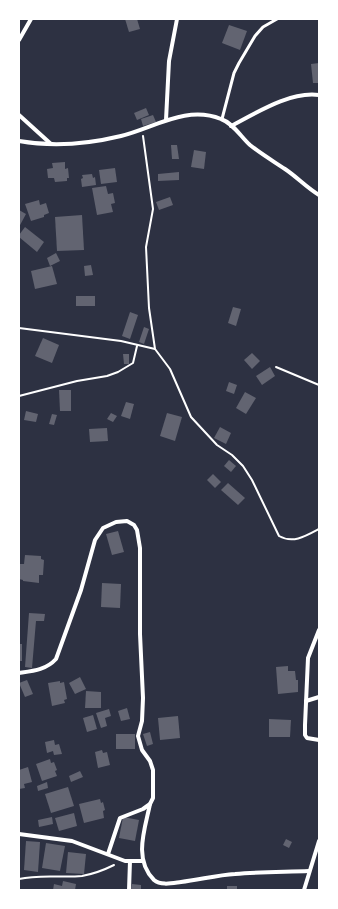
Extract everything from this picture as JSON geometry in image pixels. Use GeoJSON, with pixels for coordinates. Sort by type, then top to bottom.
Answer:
{"type":"FeatureCollection","features":[{"type":"Feature","properties":{"kind":"street"},"geometry":{"type":"LineString","coordinates":[[19,40],[32,19]]}},
{"type":"Feature","properties":{"kind":"street"},"geometry":{"type":"LineString","coordinates":[[166,120],[169,61],[177,19]]}},
{"type":"Feature","properties":{"kind":"street"},"geometry":{"type":"LineString","coordinates":[[231,126],[267,108],[298,95],[319,95]]}},
{"type":"Feature","properties":{"kind":"street"},"geometry":{"type":"LineString","coordinates":[[19,115],[52,145]]}},
{"type":"Feature","properties":{"kind":"street"},"geometry":{"type":"LineString","coordinates":[[19,141],[52,145],[92,141],[121,136],[142,130],[166,120],[188,115],[207,115],[222,119],[264,156],[285,169],[319,195]]}},
{"type":"Feature","properties":{"kind":"street"},"geometry":{"type":"LineString","coordinates":[[19,673],[37,671],[50,665],[56,660],[81,590],[91,559],[95,540],[103,528],[116,522],[127,522],[134,525],[137,530],[140,548],[140,634],[144,698],[142,721],[138,736],[142,750],[150,761],[153,770],[153,798],[150,804],[141,854],[148,872],[155,881],[160,883],[189,881],[236,874],[309,871]]}},
{"type":"Feature","properties":{"kind":"street"},"geometry":{"type":"LineString","coordinates":[[319,630],[308,658],[305,735],[310,739],[319,740]]}},
{"type":"Feature","properties":{"kind":"street"},"geometry":{"type":"LineString","coordinates":[[306,701],[319,697]]}},
{"type":"Feature","properties":{"kind":"street"},"geometry":{"type":"LineString","coordinates":[[108,854],[120,818],[143,809],[150,804]]}},
{"type":"Feature","properties":{"kind":"street"},"geometry":{"type":"LineString","coordinates":[[19,834],[72,841],[127,861],[143,861]]}},
{"type":"Feature","properties":{"kind":"street"},"geometry":{"type":"LineString","coordinates":[[304,890],[319,841]]}},
{"type":"Feature","properties":{"kind":"street"},"geometry":{"type":"LineString","coordinates":[[315,854],[319,858]]}},
{"type":"Feature","properties":{"kind":"street"},"geometry":{"type":"LineString","coordinates":[[127,861],[128,890]]}},
{"type":"Feature","properties":{"kind":"lane"},"geometry":{"type":"LineString","coordinates":[[222,119],[234,73],[239,63],[255,36],[263,27],[277,19]]}},
{"type":"Feature","properties":{"kind":"path"},"geometry":{"type":"LineString","coordinates":[[142,130],[153,209],[146,254],[149,308],[155,349],[173,374],[181,390],[186,407],[192,417],[217,445],[232,455],[243,466],[252,480],[280,536],[286,540],[295,540],[319,529]]}},
{"type":"Feature","properties":{"kind":"path"},"geometry":{"type":"LineString","coordinates":[[19,328],[48,333],[121,341],[137,346],[155,349]]}},
{"type":"Feature","properties":{"kind":"path"},"geometry":{"type":"LineString","coordinates":[[19,396],[77,381],[107,376],[118,372],[133,363],[137,346]]}},
{"type":"Feature","properties":{"kind":"path"},"geometry":{"type":"LineString","coordinates":[[276,367],[319,386]]}},
{"type":"Feature","properties":{"kind":"path"},"geometry":{"type":"LineString","coordinates":[[19,879],[37,876],[59,877],[90,874],[127,861]]}},
{"type":"Feature","properties":{"kind":"building"},"geometry":{"type":"Polygon","coordinates":[[[125,19],[137,19],[140,29],[129,32],[125,19]]]}},
{"type":"Feature","properties":{"kind":"building"},"geometry":{"type":"Polygon","coordinates":[[[229,25],[247,31],[240,50],[222,43],[229,25]]]}},
{"type":"Feature","properties":{"kind":"building"},"geometry":{"type":"Polygon","coordinates":[[[319,63],[319,83],[313,83],[311,64],[319,63]]]}},
{"type":"Feature","properties":{"kind":"building"},"geometry":{"type":"Polygon","coordinates":[[[146,108],[149,115],[137,120],[134,113],[146,108]]]}},
{"type":"Feature","properties":{"kind":"building"},"geometry":{"type":"Polygon","coordinates":[[[153,115],[156,122],[143,126],[141,119],[153,115]]]}},
{"type":"Feature","properties":{"kind":"building"},"geometry":{"type":"Polygon","coordinates":[[[171,145],[177,145],[179,159],[172,159],[171,145]]]}},
{"type":"Feature","properties":{"kind":"building"},"geometry":{"type":"Polygon","coordinates":[[[194,150],[206,152],[204,169],[191,167],[194,150]]]}},
{"type":"Feature","properties":{"kind":"building"},"geometry":{"type":"Polygon","coordinates":[[[65,162],[65,169],[68,168],[69,178],[67,178],[67,181],[55,182],[54,178],[48,178],[47,169],[53,168],[52,163],[65,162]]]}},
{"type":"Feature","properties":{"kind":"building"},"geometry":{"type":"Polygon","coordinates":[[[115,168],[117,182],[101,184],[99,170],[115,168]]]}},
{"type":"Feature","properties":{"kind":"building"},"geometry":{"type":"Polygon","coordinates":[[[179,172],[179,180],[158,181],[158,174],[179,172]]]}},
{"type":"Feature","properties":{"kind":"building"},"geometry":{"type":"Polygon","coordinates":[[[92,174],[93,178],[95,177],[96,185],[82,187],[82,175],[92,174]]]}},
{"type":"Feature","properties":{"kind":"building"},"geometry":{"type":"Polygon","coordinates":[[[106,186],[108,194],[113,193],[115,203],[111,204],[113,212],[97,215],[92,188],[106,186]]]}},
{"type":"Feature","properties":{"kind":"building"},"geometry":{"type":"Polygon","coordinates":[[[170,197],[173,205],[159,210],[156,202],[170,197]]]}},
{"type":"Feature","properties":{"kind":"building"},"geometry":{"type":"Polygon","coordinates":[[[39,200],[40,205],[46,203],[49,213],[44,215],[44,217],[31,221],[25,204],[39,200]]]}},
{"type":"Feature","properties":{"kind":"building"},"geometry":{"type":"Polygon","coordinates":[[[19,210],[26,214],[19,227],[19,210]]]}},
{"type":"Feature","properties":{"kind":"building"},"geometry":{"type":"Polygon","coordinates":[[[82,215],[84,250],[57,251],[55,217],[82,215]]]}},
{"type":"Feature","properties":{"kind":"building"},"geometry":{"type":"Polygon","coordinates":[[[25,227],[44,242],[37,252],[19,237],[25,227]]]}},
{"type":"Feature","properties":{"kind":"building"},"geometry":{"type":"Polygon","coordinates":[[[56,253],[60,261],[50,266],[47,258],[56,253]]]}},
{"type":"Feature","properties":{"kind":"building"},"geometry":{"type":"Polygon","coordinates":[[[91,265],[93,275],[85,276],[84,266],[91,265]]]}},
{"type":"Feature","properties":{"kind":"building"},"geometry":{"type":"Polygon","coordinates":[[[52,266],[57,284],[35,289],[31,271],[52,266]]]}},
{"type":"Feature","properties":{"kind":"building"},"geometry":{"type":"Polygon","coordinates":[[[76,296],[95,296],[95,306],[76,306],[76,296]]]}},
{"type":"Feature","properties":{"kind":"building"},"geometry":{"type":"Polygon","coordinates":[[[233,307],[241,309],[236,326],[228,323],[233,307]]]}},
{"type":"Feature","properties":{"kind":"building"},"geometry":{"type":"Polygon","coordinates":[[[130,312],[138,315],[130,339],[122,336],[130,312]]]}},
{"type":"Feature","properties":{"kind":"building"},"geometry":{"type":"Polygon","coordinates":[[[144,327],[149,329],[144,344],[139,342],[144,327]]]}},
{"type":"Feature","properties":{"kind":"building"},"geometry":{"type":"Polygon","coordinates":[[[43,338],[59,345],[52,363],[35,356],[43,338]]]}},
{"type":"Feature","properties":{"kind":"building"},"geometry":{"type":"Polygon","coordinates":[[[252,353],[260,361],[252,369],[244,360],[252,353]]]}},
{"type":"Feature","properties":{"kind":"building"},"geometry":{"type":"Polygon","coordinates":[[[123,354],[129,354],[129,364],[124,364],[123,354]]]}},
{"type":"Feature","properties":{"kind":"building"},"geometry":{"type":"Polygon","coordinates":[[[270,367],[275,376],[262,385],[256,376],[270,367]]]}},
{"type":"Feature","properties":{"kind":"building"},"geometry":{"type":"Polygon","coordinates":[[[229,382],[237,385],[234,394],[226,391],[229,382]]]}},
{"type":"Feature","properties":{"kind":"building"},"geometry":{"type":"Polygon","coordinates":[[[59,390],[71,390],[71,411],[60,411],[59,390]]]}},
{"type":"Feature","properties":{"kind":"building"},"geometry":{"type":"Polygon","coordinates":[[[245,392],[256,398],[246,414],[236,408],[245,392]]]}},
{"type":"Feature","properties":{"kind":"building"},"geometry":{"type":"Polygon","coordinates":[[[126,402],[134,404],[130,419],[121,416],[126,402]]]}},
{"type":"Feature","properties":{"kind":"building"},"geometry":{"type":"Polygon","coordinates":[[[26,411],[38,414],[36,422],[24,420],[26,411]]]}},
{"type":"Feature","properties":{"kind":"building"},"geometry":{"type":"Polygon","coordinates":[[[111,413],[117,416],[113,422],[107,419],[111,413]]]}},
{"type":"Feature","properties":{"kind":"building"},"geometry":{"type":"Polygon","coordinates":[[[167,413],[182,417],[175,441],[160,436],[167,413]]]}},
{"type":"Feature","properties":{"kind":"building"},"geometry":{"type":"Polygon","coordinates":[[[52,414],[57,415],[54,425],[49,424],[52,414]]]}},
{"type":"Feature","properties":{"kind":"building"},"geometry":{"type":"Polygon","coordinates":[[[220,427],[231,433],[226,444],[214,438],[220,427]]]}},
{"type":"Feature","properties":{"kind":"building"},"geometry":{"type":"Polygon","coordinates":[[[107,428],[108,441],[90,442],[89,429],[107,428]]]}},
{"type":"Feature","properties":{"kind":"building"},"geometry":{"type":"Polygon","coordinates":[[[229,460],[236,466],[231,472],[224,466],[229,460]]]}},
{"type":"Feature","properties":{"kind":"building"},"geometry":{"type":"Polygon","coordinates":[[[213,474],[221,482],[215,488],[207,480],[213,474]]]}},
{"type":"Feature","properties":{"kind":"building"},"geometry":{"type":"Polygon","coordinates":[[[228,483],[245,498],[238,505],[221,490],[228,483]]]}},
{"type":"Feature","properties":{"kind":"building"},"geometry":{"type":"Polygon","coordinates":[[[118,531],[124,552],[112,555],[106,534],[118,531]]]}},
{"type":"Feature","properties":{"kind":"building"},"geometry":{"type":"Polygon","coordinates":[[[25,555],[41,556],[41,559],[44,560],[43,575],[39,575],[39,583],[19,579],[19,564],[24,564],[25,555]]]}},
{"type":"Feature","properties":{"kind":"building"},"geometry":{"type":"Polygon","coordinates":[[[102,583],[121,584],[120,608],[101,607],[102,583]]]}},
{"type":"Feature","properties":{"kind":"building"},"geometry":{"type":"Polygon","coordinates":[[[29,613],[45,614],[44,621],[36,621],[32,668],[25,667],[29,613]]]}},
{"type":"Feature","properties":{"kind":"building"},"geometry":{"type":"Polygon","coordinates":[[[19,644],[22,644],[22,661],[19,661],[19,644]]]}},
{"type":"Feature","properties":{"kind":"building"},"geometry":{"type":"Polygon","coordinates":[[[288,666],[288,671],[295,671],[296,680],[298,680],[298,692],[278,694],[276,667],[288,666]]]}},
{"type":"Feature","properties":{"kind":"building"},"geometry":{"type":"Polygon","coordinates":[[[80,677],[86,689],[75,694],[69,683],[80,677]]]}},
{"type":"Feature","properties":{"kind":"building"},"geometry":{"type":"Polygon","coordinates":[[[27,680],[33,694],[25,697],[19,683],[27,680]]]}},
{"type":"Feature","properties":{"kind":"building"},"geometry":{"type":"Polygon","coordinates":[[[60,681],[60,683],[64,682],[67,699],[64,700],[65,703],[52,706],[48,683],[60,681]]]}},
{"type":"Feature","properties":{"kind":"building"},"geometry":{"type":"Polygon","coordinates":[[[86,691],[101,692],[101,708],[85,708],[86,691]]]}},
{"type":"Feature","properties":{"kind":"building"},"geometry":{"type":"Polygon","coordinates":[[[127,708],[130,719],[121,721],[118,711],[127,708]]]}},
{"type":"Feature","properties":{"kind":"building"},"geometry":{"type":"Polygon","coordinates":[[[109,709],[111,716],[105,718],[107,726],[101,728],[96,713],[109,709]]]}},
{"type":"Feature","properties":{"kind":"building"},"geometry":{"type":"Polygon","coordinates":[[[93,715],[97,729],[87,732],[83,718],[93,715]]]}},
{"type":"Feature","properties":{"kind":"building"},"geometry":{"type":"Polygon","coordinates":[[[178,716],[180,738],[160,740],[158,718],[178,716]]]}},
{"type":"Feature","properties":{"kind":"building"},"geometry":{"type":"Polygon","coordinates":[[[269,719],[291,720],[290,737],[269,737],[269,719]]]}},
{"type":"Feature","properties":{"kind":"building"},"geometry":{"type":"Polygon","coordinates":[[[150,732],[153,744],[147,746],[143,734],[150,732]]]}},
{"type":"Feature","properties":{"kind":"building"},"geometry":{"type":"Polygon","coordinates":[[[116,734],[135,734],[135,749],[116,749],[116,734]]]}},
{"type":"Feature","properties":{"kind":"building"},"geometry":{"type":"Polygon","coordinates":[[[54,740],[55,745],[59,744],[62,754],[54,755],[53,751],[47,753],[45,742],[54,740]]]}},
{"type":"Feature","properties":{"kind":"building"},"geometry":{"type":"Polygon","coordinates":[[[102,750],[103,753],[107,752],[110,765],[98,768],[95,752],[102,750]]]}},
{"type":"Feature","properties":{"kind":"building"},"geometry":{"type":"Polygon","coordinates":[[[50,759],[51,763],[54,762],[57,770],[55,771],[57,776],[42,781],[36,764],[50,759]]]}},
{"type":"Feature","properties":{"kind":"building"},"geometry":{"type":"Polygon","coordinates":[[[28,767],[32,782],[24,784],[25,788],[19,789],[19,770],[28,767]]]}},
{"type":"Feature","properties":{"kind":"building"},"geometry":{"type":"Polygon","coordinates":[[[80,771],[83,777],[71,782],[69,776],[80,771]]]}},
{"type":"Feature","properties":{"kind":"building"},"geometry":{"type":"Polygon","coordinates":[[[47,782],[48,788],[38,791],[37,786],[47,782]]]}},
{"type":"Feature","properties":{"kind":"building"},"geometry":{"type":"Polygon","coordinates":[[[68,787],[74,806],[51,813],[45,794],[68,787]]]}},
{"type":"Feature","properties":{"kind":"building"},"geometry":{"type":"Polygon","coordinates":[[[100,799],[101,803],[103,802],[105,810],[103,811],[104,818],[84,823],[79,804],[100,799]]]}},
{"type":"Feature","properties":{"kind":"building"},"geometry":{"type":"Polygon","coordinates":[[[74,813],[77,826],[59,831],[55,818],[74,813]]]}},
{"type":"Feature","properties":{"kind":"building"},"geometry":{"type":"Polygon","coordinates":[[[52,817],[53,824],[39,827],[38,820],[52,817]]]}},
{"type":"Feature","properties":{"kind":"building"},"geometry":{"type":"Polygon","coordinates":[[[123,817],[139,820],[135,841],[119,838],[123,817]]]}},
{"type":"Feature","properties":{"kind":"building"},"geometry":{"type":"Polygon","coordinates":[[[286,839],[292,842],[289,848],[283,845],[286,839]]]}},
{"type":"Feature","properties":{"kind":"building"},"geometry":{"type":"Polygon","coordinates":[[[26,841],[40,842],[38,872],[24,870],[26,841]]]}},
{"type":"Feature","properties":{"kind":"building"},"geometry":{"type":"Polygon","coordinates":[[[46,843],[65,846],[60,871],[42,868],[46,843]]]}},
{"type":"Feature","properties":{"kind":"building"},"geometry":{"type":"Polygon","coordinates":[[[68,852],[86,854],[84,874],[66,873],[68,852]]]}},
{"type":"Feature","properties":{"kind":"building"},"geometry":{"type":"Polygon","coordinates":[[[63,881],[76,884],[75,890],[53,890],[54,884],[62,886],[63,881]]]}},
{"type":"Feature","properties":{"kind":"building"},"geometry":{"type":"Polygon","coordinates":[[[132,884],[141,885],[141,890],[131,890],[132,884]]]}},
{"type":"Feature","properties":{"kind":"building"},"geometry":{"type":"Polygon","coordinates":[[[227,886],[237,886],[237,890],[227,890],[227,886]]]}}]}
